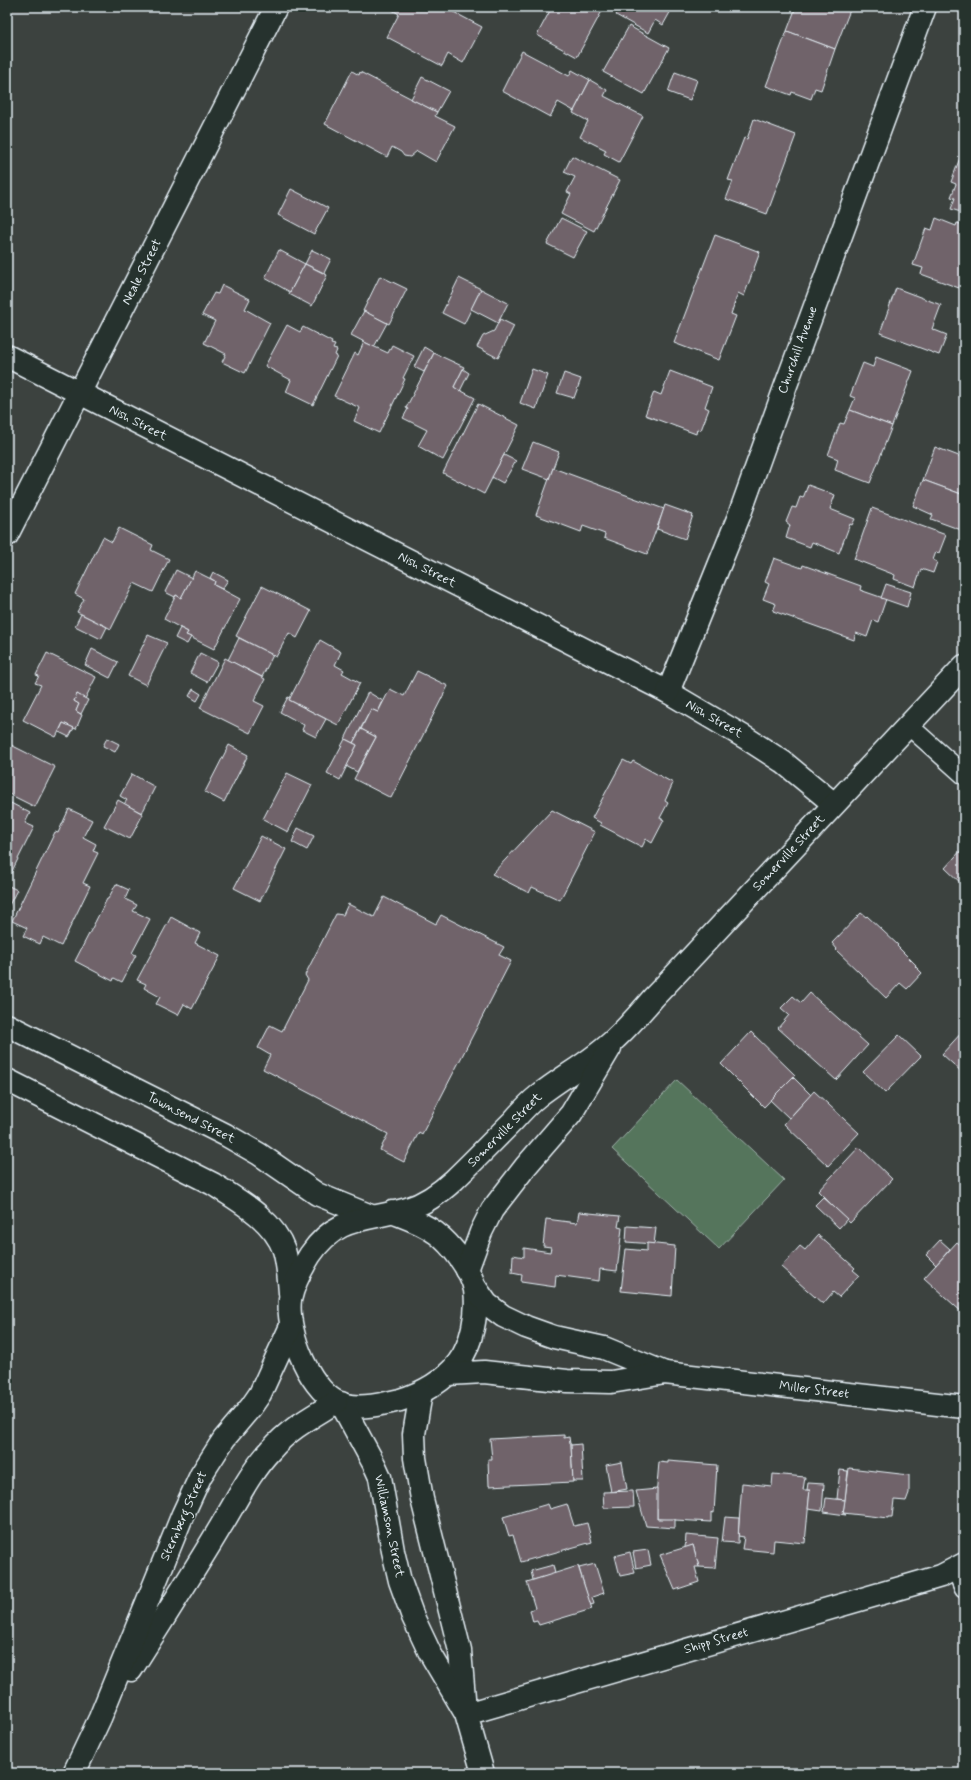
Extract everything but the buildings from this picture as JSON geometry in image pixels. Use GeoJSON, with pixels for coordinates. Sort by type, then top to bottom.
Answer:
{"type":"FeatureCollection","features":[{"type":"Feature","properties":{"kind":"street","name":"Neale Street"},"geometry":{"type":"LineString","coordinates":[[7,535],[276,7]]}},
{"type":"Feature","properties":{"kind":"street","name":"Churchill Avenue"},"geometry":{"type":"LineString","coordinates":[[668,692],[739,516],[788,377],[925,7]]}},
{"type":"Feature","properties":{"kind":"street","name":"Nish Street"},"geometry":{"type":"LineString","coordinates":[[7,356],[668,692],[746,738],[783,762],[834,804]]}},
{"type":"Feature","properties":{"kind":"street","name":"Somerville Street"},"geometry":{"type":"LineString","coordinates":[[290,1298],[302,1268],[319,1242],[330,1231],[341,1225],[382,1214],[409,1209],[445,1188],[536,1097],[614,1040],[964,666]]}},
{"type":"Feature","properties":{"kind":"street","name":"Townsend Street"},"geometry":{"type":"LineString","coordinates":[[7,1025],[226,1136],[259,1154],[318,1194],[382,1214],[418,1223],[436,1233],[453,1249],[471,1279]]}},
{"type":"Feature","properties":{"kind":"street","name":"Somerville Street"},"geometry":{"type":"LineString","coordinates":[[339,1402],[356,1406],[380,1404],[421,1392],[440,1381],[448,1374],[465,1352],[471,1335],[474,1311],[471,1279],[481,1232],[492,1210],[526,1166],[571,1114],[614,1040]]}},
{"type":"Feature","properties":{"kind":"street"},"geometry":{"type":"LineString","coordinates":[[7,1080],[213,1184],[238,1200],[262,1220],[276,1235],[283,1249],[287,1264],[291,1326]]}},
{"type":"Feature","properties":{"kind":"street","name":"Miller Street"},"geometry":{"type":"LineString","coordinates":[[471,1279],[487,1304],[504,1316],[526,1327],[554,1337],[604,1348],[665,1373],[964,1407]]}},
{"type":"Feature","properties":{"kind":"street","name":"Williamson Street"},"geometry":{"type":"LineString","coordinates":[[291,1326],[298,1350],[310,1372],[323,1391],[339,1402],[375,1466],[380,1478],[396,1566],[413,1617],[430,1653],[466,1714]]}},
{"type":"Feature","properties":{"kind":"street","name":"Sternberg Street"},"geometry":{"type":"LineString","coordinates":[[74,1773],[100,1718],[183,1514],[201,1475],[224,1439],[260,1394],[291,1326]]}},
{"type":"Feature","properties":{"kind":"street","name":"Miller Street"},"geometry":{"type":"LineString","coordinates":[[448,1374],[484,1372],[567,1381],[611,1382],[665,1373]]}},
{"type":"Feature","properties":{"kind":"street","name":"Williamson Street"},"geometry":{"type":"LineString","coordinates":[[421,1392],[414,1434],[415,1458],[422,1499],[460,1651],[466,1714],[483,1773]]}},
{"type":"Feature","properties":{"kind":"street","name":"Sternberg Street"},"geometry":{"type":"LineString","coordinates":[[100,1718],[222,1526],[254,1470],[270,1450],[288,1433],[306,1419],[339,1402]]}},
{"type":"Feature","properties":{"kind":"street","name":"Shipp Street"},"geometry":{"type":"LineString","coordinates":[[466,1714],[921,1582],[941,1576],[960,1567]]}},
{"type":"Feature","properties":{"kind":"lane"},"geometry":{"type":"LineString","coordinates":[[908,725],[964,775]]}},
{"type":"Feature","properties":{"kind":"lane"},"geometry":{"type":"LineString","coordinates":[[960,1567],[964,1589]]}},
{"type":"Feature","properties":{"kind":"green space"},"geometry":{"type":"Polygon","coordinates":[[[677,1080],[784,1180],[719,1249],[612,1149],[677,1080]]]}}]}
